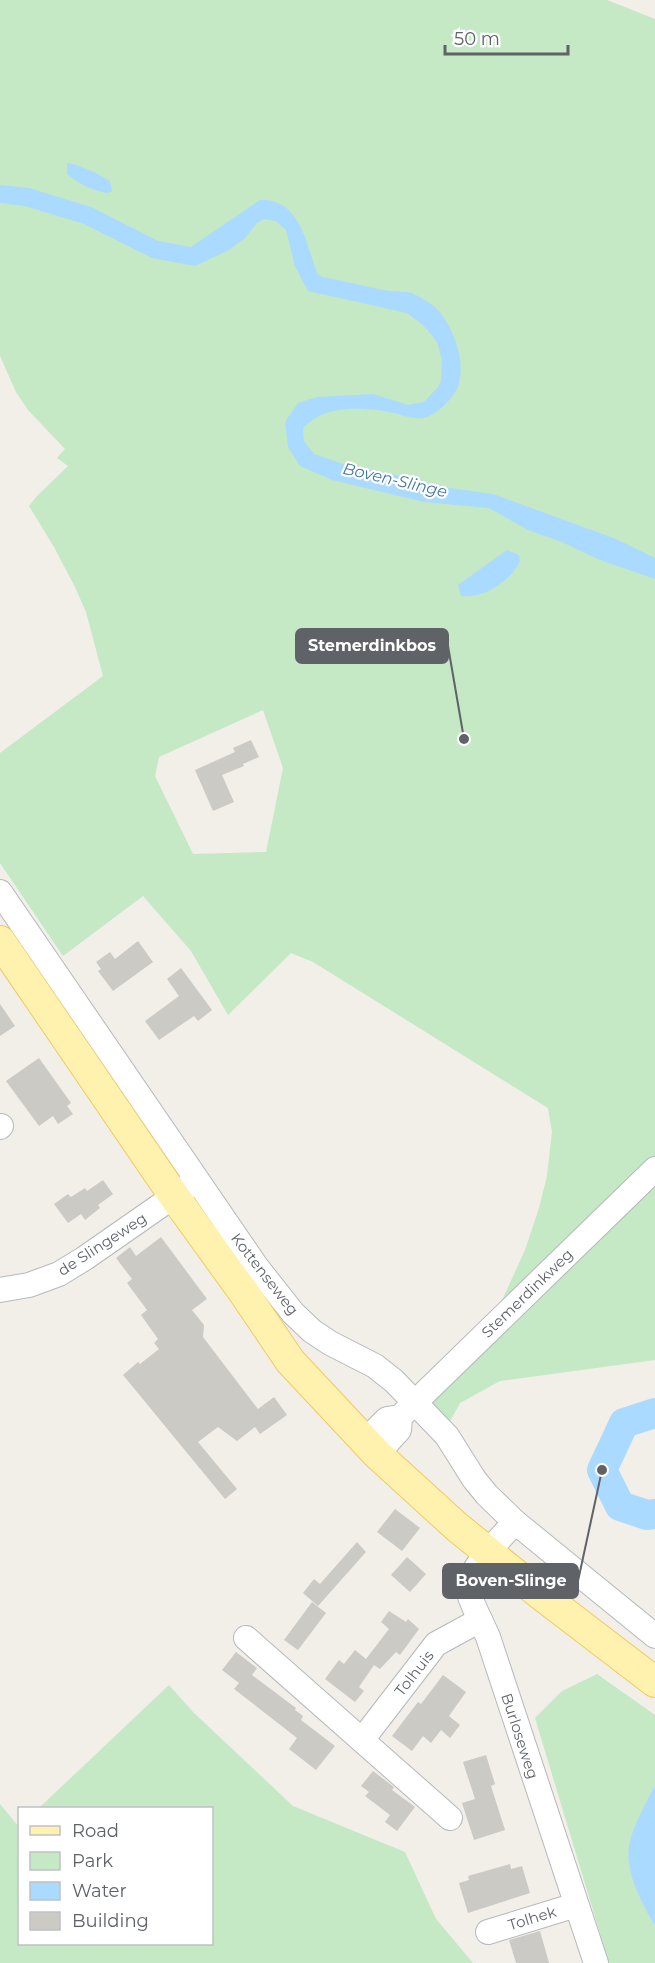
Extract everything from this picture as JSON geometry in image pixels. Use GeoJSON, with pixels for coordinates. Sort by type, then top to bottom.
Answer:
{"type":"FeatureCollection","features":[{"type":"Feature","properties":{"kind":"main road","name":"Kottenseweg"},"geometry":{"type":"LineString","coordinates":[[8,936],[185,1188],[244,1293],[387,1431],[450,1499],[501,1538],[655,1670]]}},
{"type":"Feature","properties":{"kind":"main road","name":"Kottenseweg"},"geometry":{"type":"LineString","coordinates":[[501,1538],[655,1682]]}},
{"type":"Feature","properties":{"kind":"street","name":"Kottenseweg"},"geometry":{"type":"LineString","coordinates":[[0,892],[8,936]]}},
{"type":"Feature","properties":{"kind":"street","name":"Stemerdinkweg"},"geometry":{"type":"LineString","coordinates":[[387,1431],[655,1169]]}},
{"type":"Feature","properties":{"kind":"street","name":"Kottenseweg"},"geometry":{"type":"LineString","coordinates":[[185,1188],[256,1266],[293,1313],[312,1331],[375,1366],[387,1431],[447,1436],[480,1487],[501,1538],[655,1636]]}},
{"type":"Feature","properties":{"kind":"street","name":"de Slingeweg"},"geometry":{"type":"LineString","coordinates":[[4,1284],[28,1285],[58,1274],[85,1258],[185,1188]]}},
{"type":"Feature","properties":{"kind":"street","name":"Burloseweg"},"geometry":{"type":"LineString","coordinates":[[501,1538],[474,1570],[469,1580],[468,1590],[516,1721],[596,1963]]}},
{"type":"Feature","properties":{"kind":"street","name":"Tolhuis"},"geometry":{"type":"LineString","coordinates":[[362,1740],[436,1644],[480,1620]]}},
{"type":"Feature","properties":{"kind":"street"},"geometry":{"type":"LineString","coordinates":[[246,1638],[450,1818]]}},
{"type":"Feature","properties":{"kind":"street","name":"Tolhek"},"geometry":{"type":"LineString","coordinates":[[488,1932],[576,1905]]}},
{"type":"Feature","properties":{"kind":"green space"},"geometry":{"type":"Polygon","coordinates":[[[0,0],[607,0],[655,19],[655,1158],[499,1307],[525,1250],[547,1176],[552,1132],[548,1108],[313,962],[291,953],[228,1015],[191,951],[143,896],[63,956],[0,863],[0,753],[103,676],[86,612],[54,547],[29,506],[68,466],[57,458],[65,449],[28,410],[16,392],[0,356],[0,0]],[[263,710],[159,757],[155,776],[193,854],[266,852],[283,768],[263,710]]]}},
{"type":"Feature","properties":{"kind":"green space"},"geometry":{"type":"Polygon","coordinates":[[[655,1177],[655,1360],[500,1381],[460,1403],[449,1423],[430,1403],[655,1177]]]}},
{"type":"Feature","properties":{"kind":"green space"},"geometry":{"type":"Polygon","coordinates":[[[597,1674],[655,1715],[655,1785],[634,1831],[629,1864],[637,1889],[655,1926],[655,1963],[609,1963],[535,1718],[562,1691],[597,1674]]]}},
{"type":"Feature","properties":{"kind":"green space"},"geometry":{"type":"Polygon","coordinates":[[[169,1685],[193,1712],[293,1806],[405,1852],[436,1919],[473,1963],[0,1963],[0,1804],[18,1826],[18,1945],[213,1945],[213,1807],[40,1807],[169,1685]]]}},
{"type":"Feature","properties":{"kind":"water"},"geometry":{"type":"Polygon","coordinates":[[[67,163],[84,168],[110,181],[112,191],[101,192],[76,181],[67,174],[67,163]]]}},
{"type":"Feature","properties":{"kind":"water"},"geometry":{"type":"Polygon","coordinates":[[[0,185],[29,188],[91,207],[158,241],[191,247],[260,200],[273,201],[284,206],[293,214],[305,236],[317,273],[322,277],[372,288],[412,293],[426,301],[439,311],[454,336],[461,364],[459,383],[455,392],[441,409],[427,417],[415,418],[384,411],[351,409],[330,412],[311,421],[303,428],[304,441],[314,454],[343,464],[396,475],[428,485],[493,494],[616,539],[655,558],[655,579],[600,560],[562,542],[528,530],[489,508],[424,502],[332,480],[300,466],[288,447],[285,422],[298,403],[317,397],[373,394],[408,405],[424,402],[441,381],[442,360],[437,342],[424,326],[407,313],[308,291],[295,266],[286,230],[276,221],[264,219],[229,250],[195,266],[152,258],[84,224],[25,206],[0,203],[0,185]]]}},
{"type":"Feature","properties":{"kind":"water"},"geometry":{"type":"Polygon","coordinates":[[[507,550],[519,555],[520,561],[503,582],[478,595],[461,596],[458,585],[507,550]]]}},
{"type":"Feature","properties":{"kind":"water"},"geometry":{"type":"Polygon","coordinates":[[[655,1785],[655,1926],[636,1888],[628,1856],[633,1830],[655,1785]]]}},
{"type":"Feature","properties":{"kind":"building"},"geometry":{"type":"Polygon","coordinates":[[[251,740],[259,757],[222,775],[234,802],[213,811],[195,770],[235,752],[233,748],[251,740]]]}},
{"type":"Feature","properties":{"kind":"building"},"geometry":{"type":"Polygon","coordinates":[[[138,941],[153,962],[113,991],[98,971],[101,969],[96,962],[110,952],[115,959],[138,941]]]}},
{"type":"Feature","properties":{"kind":"building"},"geometry":{"type":"Polygon","coordinates":[[[181,968],[212,1010],[198,1021],[194,1016],[159,1040],[145,1021],[179,996],[167,979],[181,968]]]}},
{"type":"Feature","properties":{"kind":"building"},"geometry":{"type":"Polygon","coordinates":[[[0,1004],[15,1026],[0,1036],[0,1004]]]}},
{"type":"Feature","properties":{"kind":"building"},"geometry":{"type":"Polygon","coordinates":[[[39,1058],[71,1103],[67,1106],[73,1114],[58,1124],[53,1116],[39,1126],[6,1081],[39,1058]]]}},
{"type":"Feature","properties":{"kind":"building"},"geometry":{"type":"Polygon","coordinates":[[[103,1180],[113,1194],[98,1205],[100,1208],[85,1220],[81,1214],[68,1223],[54,1204],[68,1194],[71,1197],[85,1188],[87,1191],[103,1180]]]}},
{"type":"Feature","properties":{"kind":"building"},"geometry":{"type":"Polygon","coordinates":[[[161,1237],[207,1299],[192,1310],[204,1325],[203,1337],[258,1409],[274,1397],[287,1415],[260,1434],[255,1427],[237,1441],[218,1427],[198,1442],[237,1489],[225,1499],[123,1375],[159,1349],[154,1343],[158,1339],[141,1315],[147,1310],[127,1283],[132,1279],[116,1258],[130,1247],[136,1256],[161,1237]]]}},
{"type":"Feature","properties":{"kind":"building"},"geometry":{"type":"Polygon","coordinates":[[[395,1509],[420,1528],[402,1551],[377,1532],[395,1509]]]}},
{"type":"Feature","properties":{"kind":"building"},"geometry":{"type":"Polygon","coordinates":[[[357,1542],[366,1552],[318,1606],[303,1593],[314,1579],[320,1584],[357,1542]]]}},
{"type":"Feature","properties":{"kind":"building"},"geometry":{"type":"Polygon","coordinates":[[[407,1557],[426,1574],[410,1592],[391,1575],[407,1557]]]}},
{"type":"Feature","properties":{"kind":"building"},"geometry":{"type":"Polygon","coordinates":[[[312,1602],[326,1613],[298,1650],[284,1640],[312,1602]]]}},
{"type":"Feature","properties":{"kind":"building"},"geometry":{"type":"Polygon","coordinates":[[[389,1611],[406,1622],[408,1619],[419,1629],[400,1655],[396,1652],[380,1669],[374,1665],[359,1687],[364,1691],[355,1702],[325,1679],[339,1660],[344,1664],[355,1650],[366,1659],[389,1629],[381,1622],[389,1611]]]}},
{"type":"Feature","properties":{"kind":"building"},"geometry":{"type":"Polygon","coordinates":[[[236,1652],[257,1668],[252,1675],[296,1708],[295,1710],[303,1716],[301,1720],[335,1746],[316,1770],[289,1749],[297,1738],[234,1689],[239,1683],[222,1670],[236,1652]]]}},
{"type":"Feature","properties":{"kind":"building"},"geometry":{"type":"Polygon","coordinates":[[[443,1675],[466,1692],[449,1716],[460,1725],[450,1738],[441,1730],[431,1743],[423,1736],[412,1751],[392,1736],[418,1702],[421,1704],[443,1675]]]}},
{"type":"Feature","properties":{"kind":"building"},"geometry":{"type":"Polygon","coordinates":[[[486,1755],[495,1784],[491,1786],[505,1830],[474,1840],[462,1803],[475,1799],[463,1762],[486,1755]]]}},
{"type":"Feature","properties":{"kind":"building"},"geometry":{"type":"Polygon","coordinates":[[[373,1771],[394,1787],[392,1790],[415,1807],[397,1831],[385,1822],[390,1815],[365,1796],[369,1792],[361,1786],[373,1771]]]}},
{"type":"Feature","properties":{"kind":"building"},"geometry":{"type":"Polygon","coordinates":[[[510,1864],[511,1869],[522,1866],[530,1893],[468,1913],[459,1883],[469,1880],[468,1876],[510,1864]]]}},
{"type":"Feature","properties":{"kind":"building"},"geometry":{"type":"Polygon","coordinates":[[[540,1931],[549,1963],[516,1963],[509,1940],[540,1931]]]}},
{"type":"Feature","properties":{"kind":"waterway","name":"Boven-Slinge"},"geometry":{"type":"LineString","coordinates":[[655,1413],[624,1423],[602,1470],[620,1506],[647,1515],[655,1514]]}},
{"type":"Feature","properties":{"kind":"place","name":"Stemerdinkbos"},"geometry":{"type":"Point","coordinates":[464,739]}},
{"type":"Feature","properties":{"kind":"place","name":"Boven-Slinge"},"geometry":{"type":"Point","coordinates":[602,1470]}}]}
